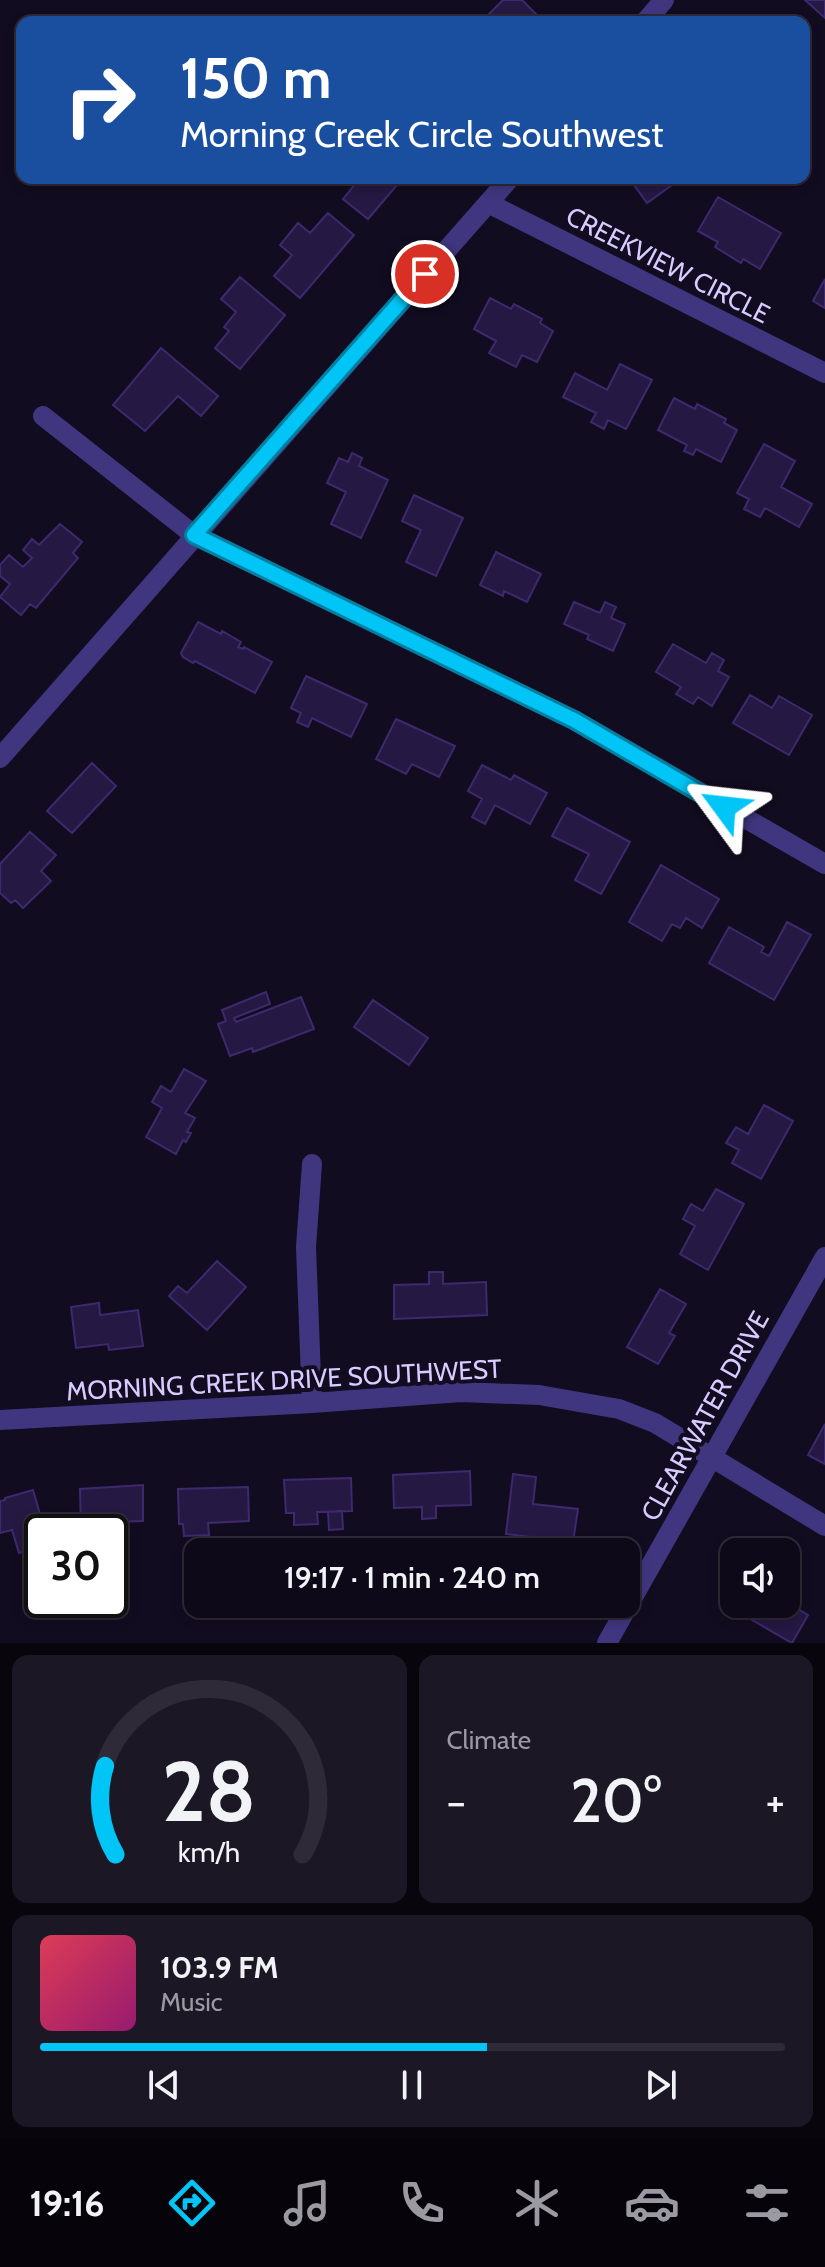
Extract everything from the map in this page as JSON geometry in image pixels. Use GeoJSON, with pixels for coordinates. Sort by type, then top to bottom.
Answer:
{"type":"FeatureCollection","features":[{"type":"Feature","properties":{"kind":"street"},"geometry":{"type":"LineString","coordinates":[[650,16],[664,0]]}},
{"type":"Feature","properties":{"kind":"street"},"geometry":{"type":"LineString","coordinates":[[0,758],[505,184]]}},
{"type":"Feature","properties":{"kind":"street","name":"CREEKVIEW CIRCLE"},"geometry":{"type":"LineString","coordinates":[[488,203],[825,373]]}},
{"type":"Feature","properties":{"kind":"street"},"geometry":{"type":"LineString","coordinates":[[43,416],[194,535],[574,720],[825,864]]}},
{"type":"Feature","properties":{"kind":"street"},"geometry":{"type":"LineString","coordinates":[[312,1164],[306,1247],[312,1403]]}},
{"type":"Feature","properties":{"kind":"street","name":"CLEARWATER DRIVE"},"geometry":{"type":"LineString","coordinates":[[607,1643],[825,1257]]}},
{"type":"Feature","properties":{"kind":"street","name":"MORNING CREEK DRIVE SOUTHWEST"},"geometry":{"type":"LineString","coordinates":[[0,1420],[461,1392],[539,1395],[619,1409],[655,1423],[825,1526]]}},
{"type":"Feature","properties":{"kind":"building"},"geometry":{"type":"Polygon","coordinates":[[[503,0],[522,0],[538,16],[491,16],[489,14],[503,0]]]}},
{"type":"Feature","properties":{"kind":"building"},"geometry":{"type":"Polygon","coordinates":[[[805,0],[825,0],[825,18],[805,0]]]}},
{"type":"Feature","properties":{"kind":"building"},"geometry":{"type":"Polygon","coordinates":[[[355,184],[398,184],[368,219],[343,199],[355,184]]]}},
{"type":"Feature","properties":{"kind":"building"},"geometry":{"type":"Polygon","coordinates":[[[633,184],[673,184],[647,203],[633,184]]]}},
{"type":"Feature","properties":{"kind":"building"},"geometry":{"type":"Polygon","coordinates":[[[718,197],[781,233],[760,269],[743,259],[741,263],[715,247],[718,242],[698,231],[718,197]]]}},
{"type":"Feature","properties":{"kind":"building"},"geometry":{"type":"Polygon","coordinates":[[[328,213],[354,235],[300,298],[274,276],[292,255],[280,245],[298,223],[310,233],[328,213]]]}},
{"type":"Feature","properties":{"kind":"building"},"geometry":{"type":"Polygon","coordinates":[[[240,277],[285,315],[240,369],[215,348],[229,331],[224,327],[236,312],[221,299],[240,277]]]}},
{"type":"Feature","properties":{"kind":"building"},"geometry":{"type":"Polygon","coordinates":[[[825,279],[825,308],[813,301],[825,279]]]}},
{"type":"Feature","properties":{"kind":"building"},"geometry":{"type":"Polygon","coordinates":[[[490,298],[511,309],[514,304],[542,319],[540,323],[553,331],[537,362],[522,355],[516,367],[489,353],[496,341],[474,329],[490,298]]]}},
{"type":"Feature","properties":{"kind":"building"},"geometry":{"type":"Polygon","coordinates":[[[161,348],[218,396],[201,416],[178,396],[145,431],[113,405],[161,348]]]}},
{"type":"Feature","properties":{"kind":"building"},"geometry":{"type":"Polygon","coordinates":[[[620,364],[652,380],[626,429],[608,420],[604,429],[591,422],[596,413],[563,397],[575,373],[607,390],[620,364]]]}},
{"type":"Feature","properties":{"kind":"building"},"geometry":{"type":"Polygon","coordinates":[[[674,398],[695,409],[697,404],[726,419],[724,423],[737,430],[721,462],[696,449],[693,455],[684,451],[687,445],[658,430],[674,398]]]}},
{"type":"Feature","properties":{"kind":"building"},"geometry":{"type":"Polygon","coordinates":[[[764,444],[795,461],[781,487],[812,504],[799,527],[765,508],[760,517],[744,509],[749,499],[737,493],[764,444]]]}},
{"type":"Feature","properties":{"kind":"building"},"geometry":{"type":"Polygon","coordinates":[[[352,453],[362,458],[359,466],[388,480],[361,538],[331,524],[346,492],[327,483],[339,458],[348,462],[352,453]]]}},
{"type":"Feature","properties":{"kind":"building"},"geometry":{"type":"Polygon","coordinates":[[[414,495],[463,518],[436,576],[406,562],[421,530],[402,521],[414,495]]]}},
{"type":"Feature","properties":{"kind":"building"},"geometry":{"type":"Polygon","coordinates":[[[60,524],[82,542],[73,553],[78,558],[36,608],[30,604],[21,615],[0,597],[10,584],[0,576],[0,565],[9,555],[23,567],[32,558],[23,550],[32,539],[39,545],[60,524]]]}},
{"type":"Feature","properties":{"kind":"building"},"geometry":{"type":"Polygon","coordinates":[[[496,552],[541,574],[527,602],[504,591],[503,596],[480,585],[496,552]]]}},
{"type":"Feature","properties":{"kind":"building"},"geometry":{"type":"Polygon","coordinates":[[[574,602],[600,613],[605,602],[616,607],[611,618],[625,624],[613,651],[587,639],[589,635],[564,624],[574,602]]]}},
{"type":"Feature","properties":{"kind":"building"},"geometry":{"type":"Polygon","coordinates":[[[198,622],[221,634],[222,631],[241,642],[238,647],[244,647],[272,662],[255,693],[183,657],[181,653],[198,622]]]}},
{"type":"Feature","properties":{"kind":"building"},"geometry":{"type":"Polygon","coordinates":[[[673,644],[706,663],[712,653],[724,660],[718,671],[729,677],[712,706],[698,697],[693,704],[676,694],[681,687],[656,672],[673,644]]]}},
{"type":"Feature","properties":{"kind":"building"},"geometry":{"type":"Polygon","coordinates":[[[306,676],[367,704],[351,737],[312,718],[308,727],[297,722],[301,713],[291,708],[306,676]]]}},
{"type":"Feature","properties":{"kind":"building"},"geometry":{"type":"Polygon","coordinates":[[[750,695],[772,708],[779,696],[812,715],[789,755],[733,723],[750,695]]]}},
{"type":"Feature","properties":{"kind":"building"},"geometry":{"type":"Polygon","coordinates":[[[396,719],[455,746],[439,777],[412,764],[406,774],[376,759],[396,719]]]}},
{"type":"Feature","properties":{"kind":"building"},"geometry":{"type":"Polygon","coordinates":[[[92,763],[116,786],[72,833],[47,811],[92,763]]]}},
{"type":"Feature","properties":{"kind":"building"},"geometry":{"type":"Polygon","coordinates":[[[482,765],[511,780],[514,775],[547,793],[530,824],[495,805],[485,824],[472,817],[482,799],[468,791],[482,765]]]}},
{"type":"Feature","properties":{"kind":"building"},"geometry":{"type":"Polygon","coordinates":[[[567,808],[630,842],[601,894],[575,880],[589,854],[552,836],[567,808]]]}},
{"type":"Feature","properties":{"kind":"building"},"geometry":{"type":"Polygon","coordinates":[[[30,832],[56,855],[41,871],[51,881],[23,908],[0,893],[0,864],[30,832]]]}},
{"type":"Feature","properties":{"kind":"building"},"geometry":{"type":"Polygon","coordinates":[[[661,865],[719,899],[702,928],[686,918],[680,928],[672,924],[662,941],[629,922],[661,865]]]}},
{"type":"Feature","properties":{"kind":"building"},"geometry":{"type":"Polygon","coordinates":[[[787,922],[811,935],[774,1000],[709,963],[729,927],[764,947],[761,952],[769,956],[787,922]]]}},
{"type":"Feature","properties":{"kind":"building"},"geometry":{"type":"Polygon","coordinates":[[[266,992],[270,1004],[234,1018],[236,1022],[301,997],[314,1029],[253,1052],[252,1048],[230,1056],[218,1024],[226,1021],[222,1010],[266,992]]]}},
{"type":"Feature","properties":{"kind":"building"},"geometry":{"type":"Polygon","coordinates":[[[373,1000],[428,1038],[409,1065],[354,1027],[373,1000]]]}},
{"type":"Feature","properties":{"kind":"building"},"geometry":{"type":"Polygon","coordinates":[[[184,1069],[206,1081],[185,1113],[195,1118],[187,1132],[191,1133],[186,1142],[183,1140],[176,1154],[146,1137],[162,1108],[152,1102],[161,1086],[171,1092],[184,1069]]]}},
{"type":"Feature","properties":{"kind":"building"},"geometry":{"type":"Polygon","coordinates":[[[764,1105],[793,1121],[761,1179],[732,1163],[739,1150],[726,1143],[736,1127],[748,1134],[764,1105]]]}},
{"type":"Feature","properties":{"kind":"building"},"geometry":{"type":"Polygon","coordinates":[[[716,1189],[744,1204],[708,1270],[680,1254],[695,1226],[683,1219],[691,1204],[703,1211],[716,1189]]]}},
{"type":"Feature","properties":{"kind":"building"},"geometry":{"type":"Polygon","coordinates":[[[217,1261],[246,1287],[207,1330],[169,1296],[178,1286],[187,1293],[217,1261]]]}},
{"type":"Feature","properties":{"kind":"building"},"geometry":{"type":"Polygon","coordinates":[[[429,1272],[443,1272],[443,1284],[486,1282],[487,1315],[394,1319],[394,1285],[429,1284],[429,1272]]]}},
{"type":"Feature","properties":{"kind":"building"},"geometry":{"type":"Polygon","coordinates":[[[660,1289],[686,1304],[669,1333],[675,1336],[658,1364],[627,1347],[660,1289]]]}},
{"type":"Feature","properties":{"kind":"building"},"geometry":{"type":"Polygon","coordinates":[[[99,1303],[100,1315],[138,1310],[143,1346],[109,1350],[108,1344],[76,1348],[71,1307],[99,1303]]]}},
{"type":"Feature","properties":{"kind":"building"},"geometry":{"type":"Polygon","coordinates":[[[825,1424],[825,1464],[808,1455],[825,1424]]]}},
{"type":"Feature","properties":{"kind":"building"},"geometry":{"type":"Polygon","coordinates":[[[470,1471],[471,1505],[436,1506],[436,1518],[422,1519],[422,1507],[394,1508],[393,1475],[470,1471]]]}},
{"type":"Feature","properties":{"kind":"building"},"geometry":{"type":"Polygon","coordinates":[[[513,1474],[536,1477],[533,1504],[578,1509],[574,1538],[506,1534],[513,1474]]]}},
{"type":"Feature","properties":{"kind":"building"},"geometry":{"type":"Polygon","coordinates":[[[351,1478],[352,1511],[317,1512],[318,1524],[294,1525],[294,1513],[286,1513],[284,1480],[351,1478]]]}},
{"type":"Feature","properties":{"kind":"building"},"geometry":{"type":"Polygon","coordinates":[[[143,1485],[143,1521],[128,1522],[128,1514],[81,1514],[80,1489],[143,1485]]]}},
{"type":"Feature","properties":{"kind":"building"},"geometry":{"type":"Polygon","coordinates":[[[248,1487],[249,1521],[208,1523],[209,1535],[184,1536],[183,1524],[179,1524],[178,1489],[248,1487]]]}},
{"type":"Feature","properties":{"kind":"building"},"geometry":{"type":"Polygon","coordinates":[[[33,1490],[40,1514],[24,1514],[24,1551],[19,1553],[12,1530],[0,1533],[0,1501],[33,1490]]]}},
{"type":"Feature","properties":{"kind":"building"},"geometry":{"type":"Polygon","coordinates":[[[342,1511],[343,1529],[329,1530],[328,1512],[342,1511]]]}},
{"type":"Feature","properties":{"kind":"building"},"geometry":{"type":"Polygon","coordinates":[[[800,1610],[808,1615],[792,1643],[749,1618],[800,1618],[800,1610]]]}},
{"type":"Feature","properties":{"kind":"route"},"geometry":{"type":"LineString","coordinates":[[425,274],[194,535],[574,720],[724,807]]}}]}
